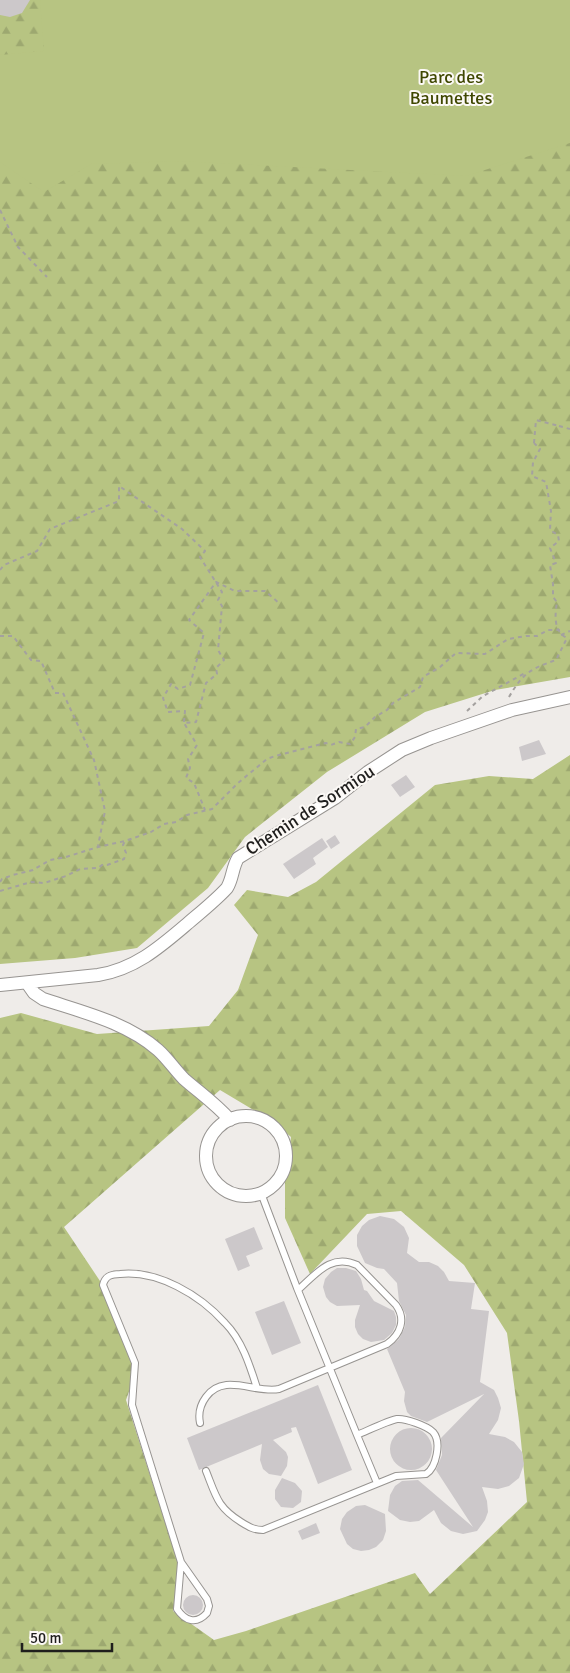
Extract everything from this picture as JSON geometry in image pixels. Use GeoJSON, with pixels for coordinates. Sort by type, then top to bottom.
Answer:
{"type":"FeatureCollection","features":[{"type":"Feature","properties":{"kind":"street","name":"Chemin de Sormiou"},"geometry":{"type":"LineString","coordinates":[[0,985],[112,973],[133,964],[166,942],[224,892],[232,880],[232,872],[238,858],[335,798],[391,756],[412,745],[475,722],[512,710],[570,697]]}},
{"type":"Feature","properties":{"kind":"street"},"geometry":{"type":"LineString","coordinates":[[27,983],[34,993],[43,999],[108,1021],[145,1040],[158,1050],[185,1079],[220,1108],[230,1120]]}},
{"type":"Feature","properties":{"kind":"street"},"geometry":{"type":"LineString","coordinates":[[252,1117],[263,1120],[280,1135],[286,1157],[284,1168],[279,1179],[261,1193],[241,1196],[231,1193],[218,1185],[210,1172],[206,1152],[209,1142],[214,1133],[230,1120],[252,1117]]}},
{"type":"Feature","properties":{"kind":"lane"},"geometry":{"type":"LineString","coordinates":[[261,1193],[298,1290],[377,1484]]}},
{"type":"Feature","properties":{"kind":"lane"},"geometry":{"type":"LineString","coordinates":[[200,1423],[199,1418],[202,1404],[209,1393],[215,1388],[227,1384],[272,1390],[280,1389],[387,1344],[393,1340],[400,1329],[402,1323],[400,1311],[357,1265],[349,1261],[340,1260],[328,1264],[298,1290]]}},
{"type":"Feature","properties":{"kind":"lane"},"geometry":{"type":"LineString","coordinates":[[181,1562],[176,1609],[184,1618],[195,1621],[207,1613],[209,1602],[181,1562],[132,1405],[135,1363],[103,1285],[105,1279],[111,1275],[122,1273],[145,1275],[181,1289],[198,1299],[231,1329],[244,1353],[257,1388]]}},
{"type":"Feature","properties":{"kind":"lane"},"geometry":{"type":"LineString","coordinates":[[206,1471],[219,1503],[225,1511],[251,1528],[263,1530],[396,1476],[426,1474],[434,1463],[437,1441],[433,1432],[426,1427],[396,1419],[357,1436]]}},
{"type":"Feature","properties":{"kind":"path"},"geometry":{"type":"LineString","coordinates":[[0,210],[18,247],[47,277]]}},
{"type":"Feature","properties":{"kind":"path"},"geometry":{"type":"LineString","coordinates":[[561,635],[555,623],[557,602],[553,597],[550,565],[556,563],[550,548],[559,540],[558,535],[550,530],[551,511],[546,482],[532,476],[533,462],[540,449],[534,443],[536,420],[570,429]]}},
{"type":"Feature","properties":{"kind":"path"},"geometry":{"type":"LineString","coordinates":[[0,570],[4,565],[37,551],[50,529],[119,501],[119,486],[182,529],[205,551],[200,557],[222,592],[218,600],[222,606],[218,650],[224,660],[216,668],[217,674],[206,683],[196,722],[184,723],[197,745],[188,759],[190,768],[186,778],[194,783],[205,810]]}},
{"type":"Feature","properties":{"kind":"path"},"geometry":{"type":"LineString","coordinates":[[216,582],[235,592],[265,591],[279,603]]}},
{"type":"Feature","properties":{"kind":"path"},"geometry":{"type":"LineString","coordinates":[[184,722],[185,711],[168,712],[163,698],[171,684],[178,689],[190,685],[204,633],[189,620],[216,582]]}},
{"type":"Feature","properties":{"kind":"path"},"geometry":{"type":"LineString","coordinates":[[0,882],[2,879],[13,875],[33,870],[50,860],[151,832],[164,824],[176,822],[187,815],[212,808],[221,802],[238,783],[267,759],[326,743],[331,745],[339,742],[350,744],[355,737],[356,729],[364,727],[387,710],[393,703],[420,687],[423,677],[440,667],[456,653],[485,654],[508,639],[537,636],[548,630],[560,630]]}},
{"type":"Feature","properties":{"kind":"path"},"geometry":{"type":"LineString","coordinates":[[561,635],[570,631]]}},
{"type":"Feature","properties":{"kind":"path"},"geometry":{"type":"LineString","coordinates":[[509,697],[519,680],[535,667],[556,660],[567,638],[561,635]]}},
{"type":"Feature","properties":{"kind":"path"},"geometry":{"type":"LineString","coordinates":[[0,636],[13,636],[31,660],[42,661],[55,693],[63,693],[94,760],[105,811],[98,847]]}},
{"type":"Feature","properties":{"kind":"path"},"geometry":{"type":"LineString","coordinates":[[463,716],[482,696],[532,670]]}},
{"type":"Feature","properties":{"kind":"path"},"geometry":{"type":"LineString","coordinates":[[0,891],[31,882],[44,883],[80,869],[98,868],[102,865],[124,859],[126,854],[124,850],[125,840]]}},
{"type":"Feature","properties":{"kind":"green space"},"geometry":{"type":"Polygon","coordinates":[[[0,0],[570,0],[570,677],[495,690],[425,712],[327,772],[245,837],[208,888],[137,948],[75,958],[0,964],[0,0]]]}},
{"type":"Feature","properties":{"kind":"green space","name":"Parc des Baumettes"},"geometry":{"type":"Polygon","coordinates":[[[40,0],[570,0],[570,143],[466,176],[178,161],[91,164],[44,192],[0,162],[0,55],[44,51],[40,0]]]}},
{"type":"Feature","properties":{"kind":"green space"},"geometry":{"type":"Polygon","coordinates":[[[570,755],[570,1673],[0,1673],[0,1018],[21,1013],[97,1034],[209,1026],[238,990],[258,935],[234,905],[247,890],[288,897],[316,882],[435,785],[489,776],[533,779],[570,755]],[[220,1090],[64,1227],[100,1281],[136,1371],[126,1400],[180,1569],[173,1611],[214,1640],[246,1631],[415,1573],[430,1594],[527,1502],[519,1421],[507,1333],[464,1265],[401,1211],[367,1214],[310,1274],[285,1218],[285,1180],[291,1137],[275,1123],[220,1090]]]}},
{"type":"Feature","properties":{"kind":"building"},"geometry":{"type":"Polygon","coordinates":[[[0,0],[30,0],[22,13],[10,17],[0,15],[0,0]]]}},
{"type":"Feature","properties":{"kind":"building"},"geometry":{"type":"Polygon","coordinates":[[[539,740],[546,754],[522,761],[519,747],[539,740]]]}},
{"type":"Feature","properties":{"kind":"building"},"geometry":{"type":"Polygon","coordinates":[[[406,775],[415,787],[400,797],[391,785],[406,775]]]}},
{"type":"Feature","properties":{"kind":"building"},"geometry":{"type":"Polygon","coordinates":[[[335,835],[340,843],[331,849],[326,841],[335,835]]]}},
{"type":"Feature","properties":{"kind":"building"},"geometry":{"type":"Polygon","coordinates":[[[322,838],[328,847],[313,858],[316,864],[294,879],[283,864],[322,838]]]}},
{"type":"Feature","properties":{"kind":"building"},"geometry":{"type":"Polygon","coordinates":[[[380,1216],[394,1219],[404,1227],[409,1238],[407,1253],[419,1262],[429,1262],[438,1266],[449,1281],[475,1283],[471,1309],[489,1311],[480,1382],[494,1390],[501,1408],[498,1420],[489,1434],[505,1437],[514,1442],[522,1452],[524,1464],[519,1478],[509,1486],[498,1489],[482,1487],[487,1501],[488,1512],[477,1531],[463,1534],[451,1531],[441,1523],[434,1510],[419,1521],[410,1522],[400,1520],[388,1511],[390,1495],[395,1486],[402,1481],[418,1480],[473,1527],[436,1470],[442,1455],[441,1438],[484,1394],[427,1422],[411,1416],[407,1412],[404,1401],[405,1392],[387,1349],[399,1339],[405,1327],[406,1315],[399,1301],[397,1283],[384,1269],[365,1263],[357,1246],[357,1235],[362,1226],[369,1220],[380,1216]]]}},
{"type":"Feature","properties":{"kind":"building"},"geometry":{"type":"Polygon","coordinates":[[[254,1227],[263,1249],[246,1256],[250,1266],[238,1271],[225,1239],[254,1227]]]}},
{"type":"Feature","properties":{"kind":"building"},"geometry":{"type":"Polygon","coordinates":[[[337,1268],[356,1271],[361,1279],[364,1290],[367,1291],[374,1301],[394,1311],[396,1325],[392,1333],[384,1340],[371,1342],[363,1339],[358,1334],[355,1320],[360,1305],[337,1306],[326,1297],[323,1287],[325,1279],[337,1268]]]}},
{"type":"Feature","properties":{"kind":"building"},"geometry":{"type":"Polygon","coordinates":[[[284,1301],[301,1343],[272,1355],[255,1312],[284,1301]]]}},
{"type":"Feature","properties":{"kind":"building"},"geometry":{"type":"Polygon","coordinates":[[[318,1385],[352,1470],[318,1484],[296,1427],[291,1428],[292,1432],[273,1440],[286,1452],[288,1457],[287,1466],[281,1476],[269,1474],[263,1469],[260,1460],[262,1444],[199,1470],[187,1438],[318,1385]]]}},
{"type":"Feature","properties":{"kind":"building"},"geometry":{"type":"Polygon","coordinates":[[[415,1428],[423,1431],[429,1437],[432,1449],[429,1461],[423,1467],[407,1470],[399,1467],[393,1461],[390,1445],[393,1437],[399,1431],[415,1428]]]}},
{"type":"Feature","properties":{"kind":"building"},"geometry":{"type":"Polygon","coordinates":[[[282,1478],[295,1483],[302,1491],[301,1502],[293,1508],[281,1507],[275,1499],[275,1490],[282,1478]]]}},
{"type":"Feature","properties":{"kind":"building"},"geometry":{"type":"Polygon","coordinates":[[[365,1505],[385,1514],[386,1531],[383,1540],[376,1547],[361,1551],[353,1549],[347,1544],[340,1529],[342,1519],[347,1512],[356,1506],[365,1505]]]}},
{"type":"Feature","properties":{"kind":"building"},"geometry":{"type":"Polygon","coordinates":[[[316,1523],[320,1533],[302,1540],[298,1531],[316,1523]]]}},
{"type":"Feature","properties":{"kind":"building"},"geometry":{"type":"Polygon","coordinates":[[[189,1595],[197,1595],[203,1601],[203,1609],[197,1615],[189,1615],[183,1609],[183,1601],[189,1595]]]}}]}
